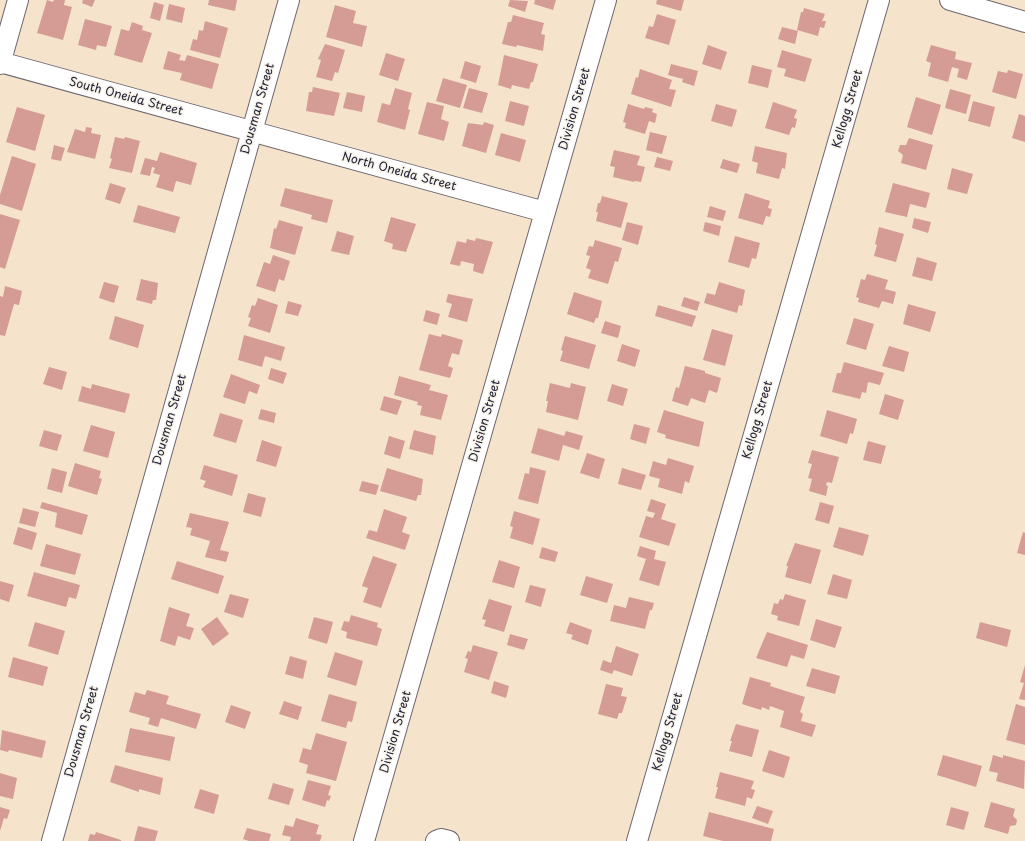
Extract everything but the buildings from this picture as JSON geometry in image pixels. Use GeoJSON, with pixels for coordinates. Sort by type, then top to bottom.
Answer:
{"type":"FeatureCollection","features":[{"type":"Feature","properties":{"kind":"street"},"geometry":{"type":"LineString","coordinates":[[0,63],[18,0]]}},
{"type":"Feature","properties":{"kind":"street","name":"Dousman Street"},"geometry":{"type":"LineString","coordinates":[[52,841],[289,0]]}},
{"type":"Feature","properties":{"kind":"street","name":"Division Street"},"geometry":{"type":"LineString","coordinates":[[364,841],[606,0]]}},
{"type":"Feature","properties":{"kind":"street","name":"Kellogg Street"},"geometry":{"type":"LineString","coordinates":[[637,841],[879,0]]}},
{"type":"Feature","properties":{"kind":"street"},"geometry":{"type":"LineString","coordinates":[[950,0],[1025,22]]}},
{"type":"Feature","properties":{"kind":"street","name":"South Oneida Street"},"geometry":{"type":"LineString","coordinates":[[0,63],[252,131]]}},
{"type":"Feature","properties":{"kind":"street","name":"North Oneida Street"},"geometry":{"type":"LineString","coordinates":[[252,131],[545,212]]}},
{"type":"Feature","properties":{"kind":"street"},"geometry":{"type":"LineString","coordinates":[[436,841],[441,839],[449,841]]}}]}
